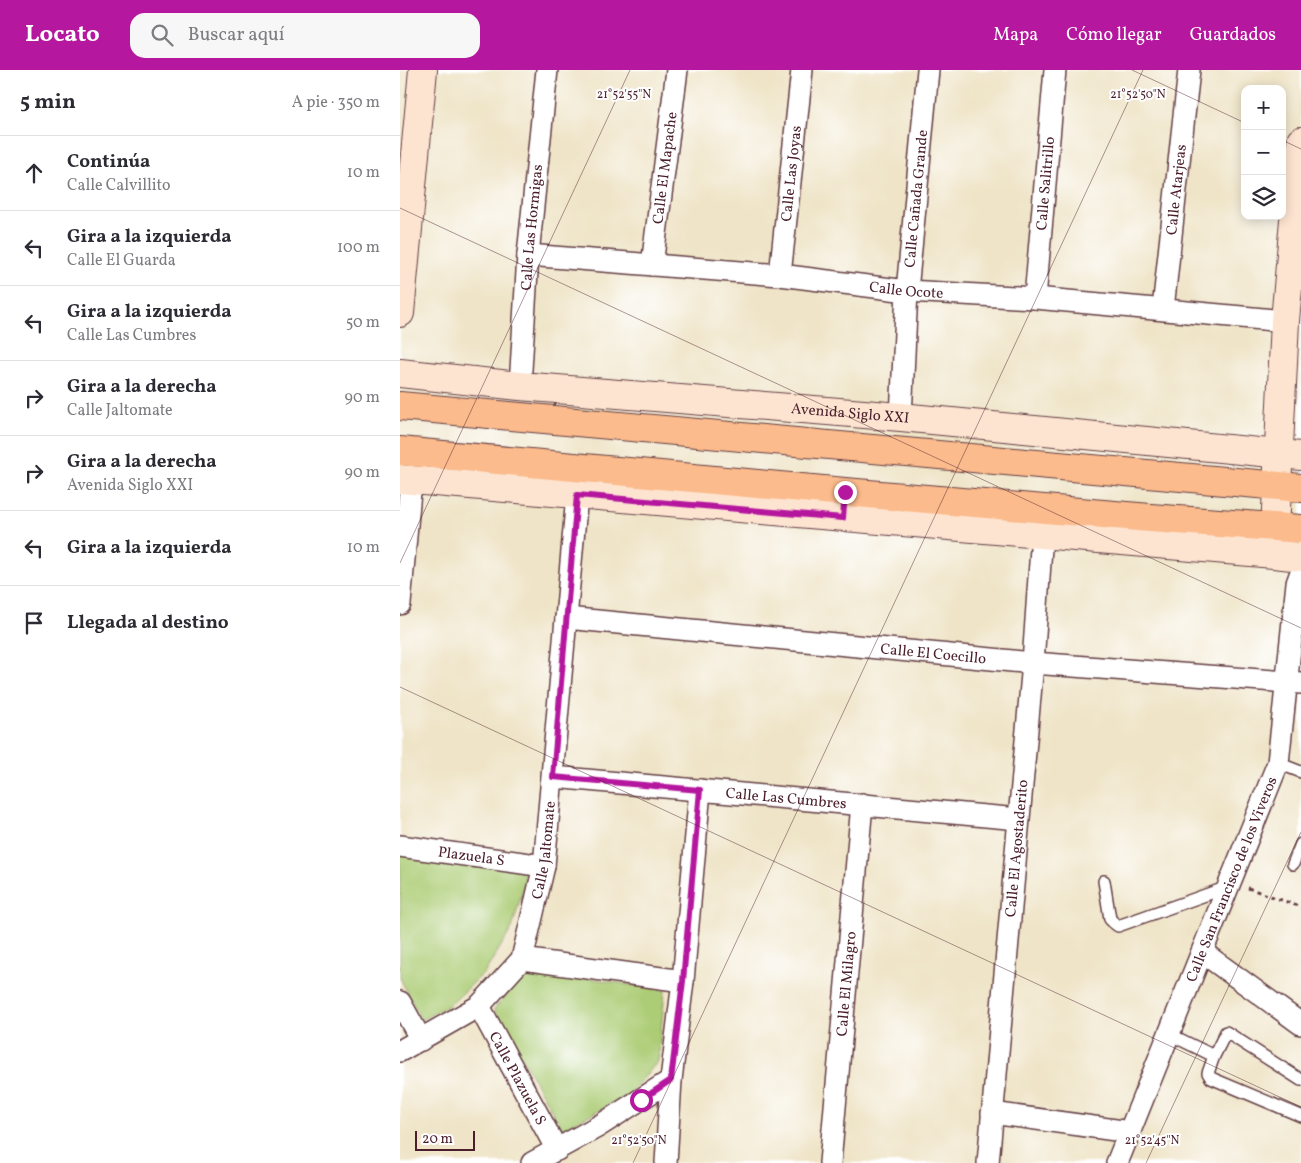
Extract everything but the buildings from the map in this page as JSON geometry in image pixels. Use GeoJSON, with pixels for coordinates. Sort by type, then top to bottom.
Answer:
{"type":"FeatureCollection","features":[{"type":"Feature","properties":{"kind":"highway"},"geometry":{"type":"LineString","coordinates":[[400,406],[1289,487]]}},
{"type":"Feature","properties":{"kind":"highway"},"geometry":{"type":"LineString","coordinates":[[400,451],[844,505],[1150,518],[1288,527]]}},
{"type":"Feature","properties":{"kind":"street"},"geometry":{"type":"LineString","coordinates":[[400,313],[423,70]]}},
{"type":"Feature","properties":{"kind":"street","name":"Calle Las Hormigas"},"geometry":{"type":"LineString","coordinates":[[520,386],[528,255],[547,70]]}},
{"type":"Feature","properties":{"kind":"street","name":"Calle El Mapache"},"geometry":{"type":"LineString","coordinates":[[652,265],[677,70]]}},
{"type":"Feature","properties":{"kind":"street","name":"Calle Las Joyas"},"geometry":{"type":"LineString","coordinates":[[780,276],[802,70]]}},
{"type":"Feature","properties":{"kind":"street","name":"Calle Cañada Grande"},"geometry":{"type":"LineString","coordinates":[[901,417],[907,291],[928,70]]}},
{"type":"Feature","properties":{"kind":"street","name":"Calle Salitrillo"},"geometry":{"type":"LineString","coordinates":[[1035,298],[1055,70]]}},
{"type":"Feature","properties":{"kind":"street","name":"Calle Atarjeas"},"geometry":{"type":"LineString","coordinates":[[1163,309],[1188,70]]}},
{"type":"Feature","properties":{"kind":"street"},"geometry":{"type":"LineString","coordinates":[[1274,554],[1288,527],[1290,455],[1285,321],[1301,141]]}},
{"type":"Feature","properties":{"kind":"street","name":"Calle Ocote"},"geometry":{"type":"LineString","coordinates":[[528,255],[780,276],[907,291],[1035,298],[1285,321]]}},
{"type":"Feature","properties":{"kind":"street","name":"Avenida Siglo XXI"},"geometry":{"type":"LineString","coordinates":[[400,374],[520,386],[901,417],[1290,455]]}},
{"type":"Feature","properties":{"kind":"street"},"geometry":{"type":"LineString","coordinates":[[1100,470],[1105,437]]}},
{"type":"Feature","properties":{"kind":"street"},"geometry":{"type":"LineString","coordinates":[[400,604],[406,479],[577,495],[844,505],[1042,534],[1274,554],[1300,570]]}},
{"type":"Feature","properties":{"kind":"street","name":"Calle Jaltomate"},"geometry":{"type":"LineString","coordinates":[[400,1050],[480,1006],[522,960],[544,866],[577,495]]}},
{"type":"Feature","properties":{"kind":"street","name":"Calle El Agostaderito"},"geometry":{"type":"LineString","coordinates":[[988,1163],[1020,819],[1042,534]]}},
{"type":"Feature","properties":{"kind":"street","name":"Calle San Francisco de los Viveros"},"geometry":{"type":"LineString","coordinates":[[1117,1163],[1278,763],[1294,683],[1300,570]]}},
{"type":"Feature","properties":{"kind":"street","name":"Calle El Coecillo"},"geometry":{"type":"LineString","coordinates":[[566,618],[1033,663],[1294,683]]}},
{"type":"Feature","properties":{"kind":"street","name":"Calle Las Cumbres"},"geometry":{"type":"LineString","coordinates":[[553,777],[1020,819]]}},
{"type":"Feature","properties":{"kind":"street"},"geometry":{"type":"LineString","coordinates":[[666,1163],[671,1080],[683,981],[700,790]]}},
{"type":"Feature","properties":{"kind":"street","name":"Calle El Milagro"},"geometry":{"type":"LineString","coordinates":[[830,1163],[862,804]]}},
{"type":"Feature","properties":{"kind":"street","name":"Plazuela S"},"geometry":{"type":"LineString","coordinates":[[400,846],[544,866]]}},
{"type":"Feature","properties":{"kind":"street"},"geometry":{"type":"LineString","coordinates":[[1202,952],[1301,1024]]}},
{"type":"Feature","properties":{"kind":"street"},"geometry":{"type":"LineString","coordinates":[[522,960],[683,981]]}},
{"type":"Feature","properties":{"kind":"street"},"geometry":{"type":"LineString","coordinates":[[400,1002],[421,1040]]}},
{"type":"Feature","properties":{"kind":"street","name":"Calle Plazuela S"},"geometry":{"type":"LineString","coordinates":[[480,1006],[557,1150]]}},
{"type":"Feature","properties":{"kind":"street"},"geometry":{"type":"LineString","coordinates":[[532,1163],[599,1126],[671,1080]]}},
{"type":"Feature","properties":{"kind":"street"},"geometry":{"type":"LineString","coordinates":[[992,1113],[1130,1132]]}},
{"type":"Feature","properties":{"kind":"lane"},"geometry":{"type":"LineString","coordinates":[[1278,763],[1301,772]]}},
{"type":"Feature","properties":{"kind":"lane"},"geometry":{"type":"LineString","coordinates":[[1293,864],[1301,844]]}},
{"type":"Feature","properties":{"kind":"lane"},"geometry":{"type":"LineString","coordinates":[[1104,881],[1110,918],[1118,926],[1229,884]]}},
{"type":"Feature","properties":{"kind":"lane"},"geometry":{"type":"LineString","coordinates":[[1301,1080],[1226,1032],[1214,1056],[1208,1074],[1211,1078],[1301,1116]]}},
{"type":"Feature","properties":{"kind":"lane"},"geometry":{"type":"LineString","coordinates":[[1169,1034],[1214,1056]]}},
{"type":"Feature","properties":{"kind":"path"},"geometry":{"type":"LineString","coordinates":[[1229,884],[1301,907]]}},
{"type":"Feature","properties":{"kind":"green space"},"geometry":{"type":"Polygon","coordinates":[[[400,853],[523,870],[525,882],[512,928],[485,972],[451,1004],[421,1020],[400,978],[400,853]]]}},
{"type":"Feature","properties":{"kind":"green space"},"geometry":{"type":"Polygon","coordinates":[[[529,969],[665,990],[658,1061],[629,1095],[562,1129],[494,1009],[529,969]]]}},
{"type":"Feature","properties":{"kind":"route"},"geometry":{"type":"LineString","coordinates":[[641,1100],[671,1080],[683,981],[700,790],[553,777],[577,495],[843,518],[845,492]]}}]}
